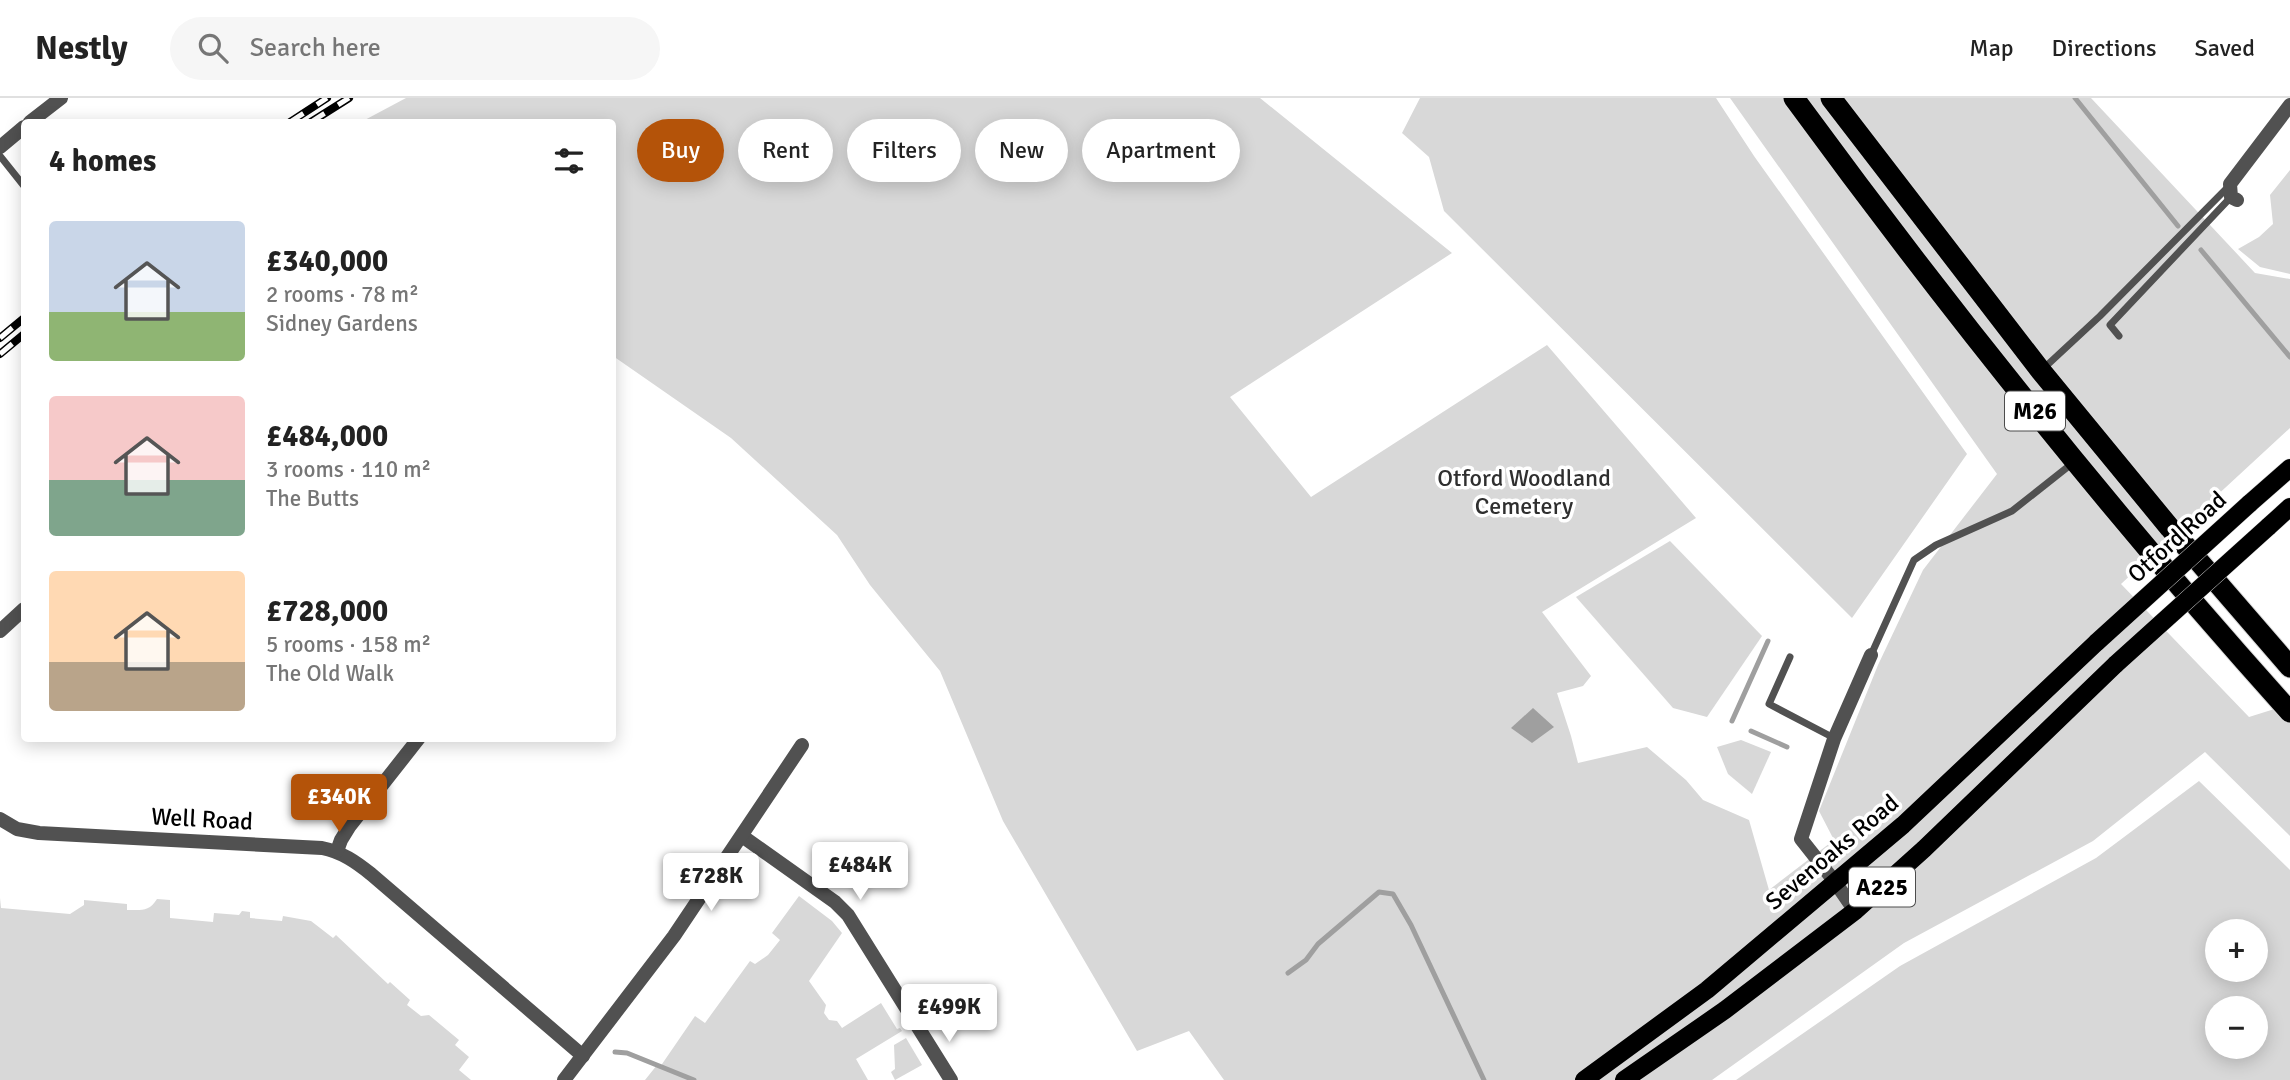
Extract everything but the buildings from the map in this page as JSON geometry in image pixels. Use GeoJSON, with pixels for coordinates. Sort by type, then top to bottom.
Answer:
{"type":"FeatureCollection","features":[{"type":"Feature","properties":{"kind":"highway","name":"M26"},"geometry":{"type":"LineString","coordinates":[[1794,98],[1946,299],[2075,461],[2290,712]]}},
{"type":"Feature","properties":{"kind":"highway","name":"M26"},"geometry":{"type":"LineString","coordinates":[[1831,98],[2041,371],[2170,528],[2290,667]]}},
{"type":"Feature","properties":{"kind":"main road","name":"Otford Road"},"geometry":{"type":"LineString","coordinates":[[2096,642],[2290,468]]}},
{"type":"Feature","properties":{"kind":"main road","name":"A225"},"geometry":{"type":"LineString","coordinates":[[1624,1080],[1725,1010],[1855,911],[1924,849],[2116,664],[2290,507]]}},
{"type":"Feature","properties":{"kind":"main road","name":"Sevenoaks Road"},"geometry":{"type":"LineString","coordinates":[[1584,1080],[1707,990],[1903,825],[2096,642]]}},
{"type":"Feature","properties":{"kind":"street"},"geometry":{"type":"LineString","coordinates":[[34,119],[61,98]]}},
{"type":"Feature","properties":{"kind":"street"},"geometry":{"type":"LineString","coordinates":[[2233,194],[2290,105]]}},
{"type":"Feature","properties":{"kind":"street"},"geometry":{"type":"LineString","coordinates":[[0,147],[21,130]]}},
{"type":"Feature","properties":{"kind":"street"},"geometry":{"type":"LineString","coordinates":[[0,631],[21,612]]}},
{"type":"Feature","properties":{"kind":"street"},"geometry":{"type":"LineString","coordinates":[[1855,911],[1801,839],[1834,739],[1871,655]]}},
{"type":"Feature","properties":{"kind":"street"},"geometry":{"type":"LineString","coordinates":[[337,852],[345,833],[416,742]]}},
{"type":"Feature","properties":{"kind":"street"},"geometry":{"type":"LineString","coordinates":[[564,1080],[674,936],[802,745]]}},
{"type":"Feature","properties":{"kind":"street","name":"Well Road"},"geometry":{"type":"LineString","coordinates":[[0,819],[17,829],[39,833],[318,848],[337,852],[371,874],[583,1056]]}},
{"type":"Feature","properties":{"kind":"street"},"geometry":{"type":"LineString","coordinates":[[742,836],[835,902],[848,915],[951,1080]]}},
{"type":"Feature","properties":{"kind":"lane"},"geometry":{"type":"LineString","coordinates":[[0,156],[21,182]]}},
{"type":"Feature","properties":{"kind":"lane"},"geometry":{"type":"LineString","coordinates":[[2041,371],[2233,194]]}},
{"type":"Feature","properties":{"kind":"lane"},"geometry":{"type":"LineString","coordinates":[[2119,335],[2110,325],[2233,194]]}},
{"type":"Feature","properties":{"kind":"lane"},"geometry":{"type":"LineString","coordinates":[[1871,655],[1914,560],[1936,545],[2012,511],[2075,461]]}},
{"type":"Feature","properties":{"kind":"lane"},"geometry":{"type":"LineString","coordinates":[[1790,657],[1769,705],[1834,739]]}},
{"type":"Feature","properties":{"kind":"green space","name":"Otford Woodland Cemetery"},"geometry":{"type":"Polygon","coordinates":[[[406,98],[1260,98],[1452,253],[1230,397],[1311,497],[1547,345],[1696,518],[1542,612],[1591,676],[1583,686],[1557,693],[1578,763],[1647,747],[1686,780],[1703,800],[1749,820],[1769,890],[1834,840],[1819,811],[1878,665],[1923,570],[1997,474],[1730,98],[2091,98],[2255,273],[2290,279],[2290,428],[2121,584],[2249,717],[2290,704],[2290,836],[2205,752],[2093,841],[1904,943],[1712,1080],[1224,1080],[1189,1031],[1137,1051],[1003,821],[940,671],[870,585],[837,535],[731,438],[616,358],[616,119],[367,119],[406,98]]]}},
{"type":"Feature","properties":{"kind":"green space"},"geometry":{"type":"Polygon","coordinates":[[[1420,98],[1716,98],[1754,156],[1967,454],[1852,618],[1444,211],[1429,157],[1402,133],[1420,98]]]}},
{"type":"Feature","properties":{"kind":"green space"},"geometry":{"type":"Polygon","coordinates":[[[2290,170],[2290,274],[2260,267],[2238,249],[2259,237],[2273,224],[2270,195],[2290,170]]]}},
{"type":"Feature","properties":{"kind":"green space"},"geometry":{"type":"Polygon","coordinates":[[[1670,541],[1762,636],[1707,717],[1673,708],[1576,597],[1670,541]]]}},
{"type":"Feature","properties":{"kind":"green space"},"geometry":{"type":"Polygon","coordinates":[[[1741,740],[1771,752],[1752,794],[1728,774],[1717,747],[1741,740]]]}},
{"type":"Feature","properties":{"kind":"green space"},"geometry":{"type":"Polygon","coordinates":[[[2199,781],[2290,870],[2290,1080],[1736,1080],[1900,966],[2096,858],[2199,781]]]}},
{"type":"Feature","properties":{"kind":"green space"},"geometry":{"type":"Polygon","coordinates":[[[799,896],[832,921],[842,933],[809,981],[826,1005],[824,1013],[829,1020],[837,1021],[842,1028],[881,1003],[897,1029],[902,1031],[856,1059],[868,1080],[645,1080],[657,1065],[660,1067],[695,1016],[705,1023],[750,961],[755,964],[768,955],[780,940],[772,933],[799,896]]]}},
{"type":"Feature","properties":{"kind":"green space"},"geometry":{"type":"Polygon","coordinates":[[[0,898],[1,908],[70,914],[84,905],[84,900],[127,904],[127,910],[136,910],[148,908],[157,899],[170,900],[170,918],[213,922],[214,913],[239,915],[242,911],[250,912],[250,918],[282,921],[283,916],[311,921],[333,938],[336,935],[388,984],[390,982],[410,1000],[407,1005],[421,1016],[429,1015],[459,1040],[455,1045],[469,1057],[459,1070],[471,1080],[0,1080],[0,898]]]}},
{"type":"Feature","properties":{"kind":"green space"},"geometry":{"type":"Polygon","coordinates":[[[906,1038],[922,1065],[895,1080],[891,1072],[895,1069],[894,1045],[906,1038]]]}},
{"type":"Feature","properties":{"kind":"shaded area"},"geometry":{"type":"Polygon","coordinates":[[[1533,708],[1554,727],[1532,743],[1511,728],[1533,708]]]}},
{"type":"Feature","properties":{"kind":"waterway"},"geometry":{"type":"LineString","coordinates":[[2075,98],[2178,226]]}},
{"type":"Feature","properties":{"kind":"waterway"},"geometry":{"type":"LineString","coordinates":[[2201,250],[2290,357]]}},
{"type":"Feature","properties":{"kind":"waterway"},"geometry":{"type":"LineString","coordinates":[[1732,721],[1768,641]]}},
{"type":"Feature","properties":{"kind":"waterway"},"geometry":{"type":"LineString","coordinates":[[1751,731],[1787,747]]}},
{"type":"Feature","properties":{"kind":"waterway"},"geometry":{"type":"LineString","coordinates":[[1288,973],[1306,960],[1318,944],[1379,892],[1393,894],[1411,925],[1484,1080]]}},
{"type":"Feature","properties":{"kind":"waterway"},"geometry":{"type":"LineString","coordinates":[[615,1052],[627,1053],[694,1080]]}},
{"type":"Feature","properties":{"kind":"railway"},"geometry":{"type":"LineString","coordinates":[[295,119],[327,98]]}},
{"type":"Feature","properties":{"kind":"railway"},"geometry":{"type":"LineString","coordinates":[[316,119],[349,98]]}},
{"type":"Feature","properties":{"kind":"railway"},"geometry":{"type":"LineString","coordinates":[[0,338],[21,320]]}},
{"type":"Feature","properties":{"kind":"railway"},"geometry":{"type":"LineString","coordinates":[[0,354],[21,336]]}}]}
